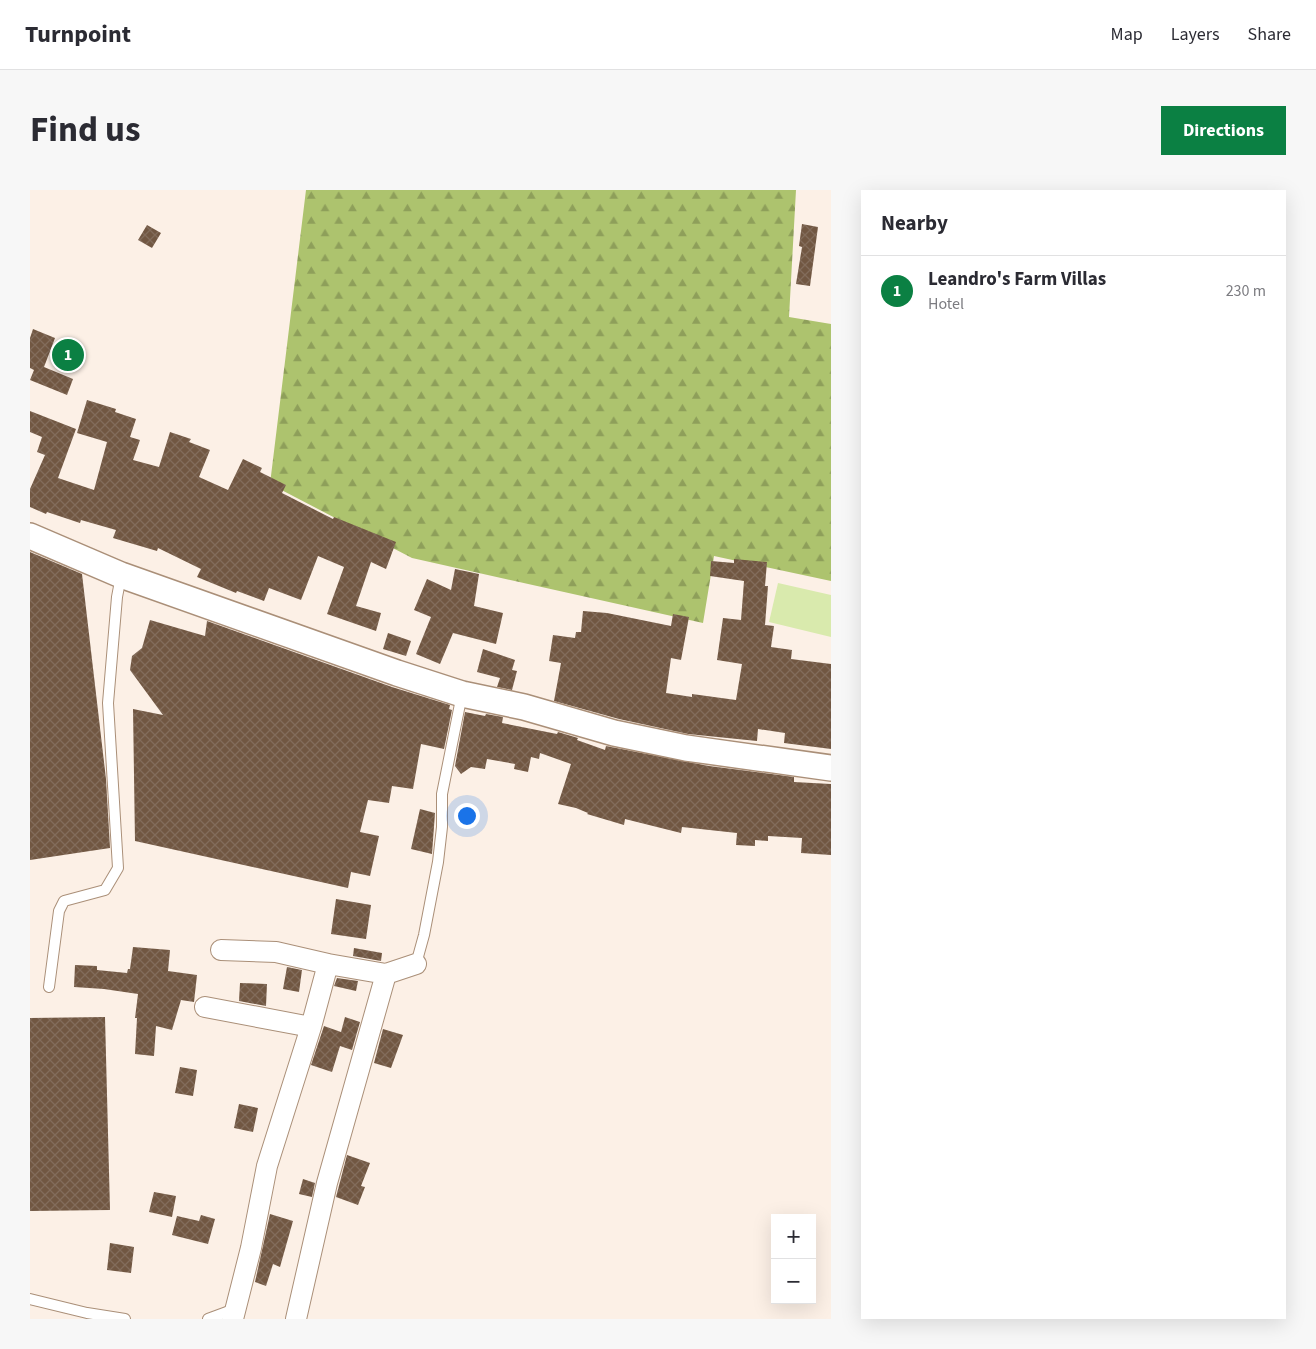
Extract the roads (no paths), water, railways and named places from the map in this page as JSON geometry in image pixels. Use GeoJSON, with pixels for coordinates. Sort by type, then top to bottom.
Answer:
{"type":"FeatureCollection","features":[{"type":"Feature","properties":{"kind":"street"},"geometry":{"type":"LineString","coordinates":[[30,536],[121,575],[396,673],[462,694],[524,707],[614,733],[686,748],[831,768]]}},
{"type":"Feature","properties":{"kind":"street"},"geometry":{"type":"LineString","coordinates":[[221,950],[276,952],[328,964],[386,974],[416,964]]}},
{"type":"Feature","properties":{"kind":"street"},"geometry":{"type":"LineString","coordinates":[[234,1314],[251,1248],[267,1166],[311,1027],[328,964]]}},
{"type":"Feature","properties":{"kind":"street"},"geometry":{"type":"LineString","coordinates":[[296,1319],[326,1183],[386,974]]}},
{"type":"Feature","properties":{"kind":"street"},"geometry":{"type":"LineString","coordinates":[[205,1007],[311,1027]]}},
{"type":"Feature","properties":{"kind":"lane"},"geometry":{"type":"LineString","coordinates":[[49,987],[59,911],[64,901],[105,890],[118,868],[108,703],[117,597],[121,575]]}},
{"type":"Feature","properties":{"kind":"lane"},"geometry":{"type":"LineString","coordinates":[[416,964],[424,935],[438,862],[442,827],[442,794],[462,694]]}},
{"type":"Feature","properties":{"kind":"lane"},"geometry":{"type":"LineString","coordinates":[[30,1299],[87,1313],[125,1319]]}},
{"type":"Feature","properties":{"kind":"lane"},"geometry":{"type":"LineString","coordinates":[[208,1319],[234,1314]]}},
{"type":"Feature","properties":{"kind":"place","name":"Leandro's Farm Villas"},"geometry":{"type":"Point","coordinates":[68,355]}}]}
